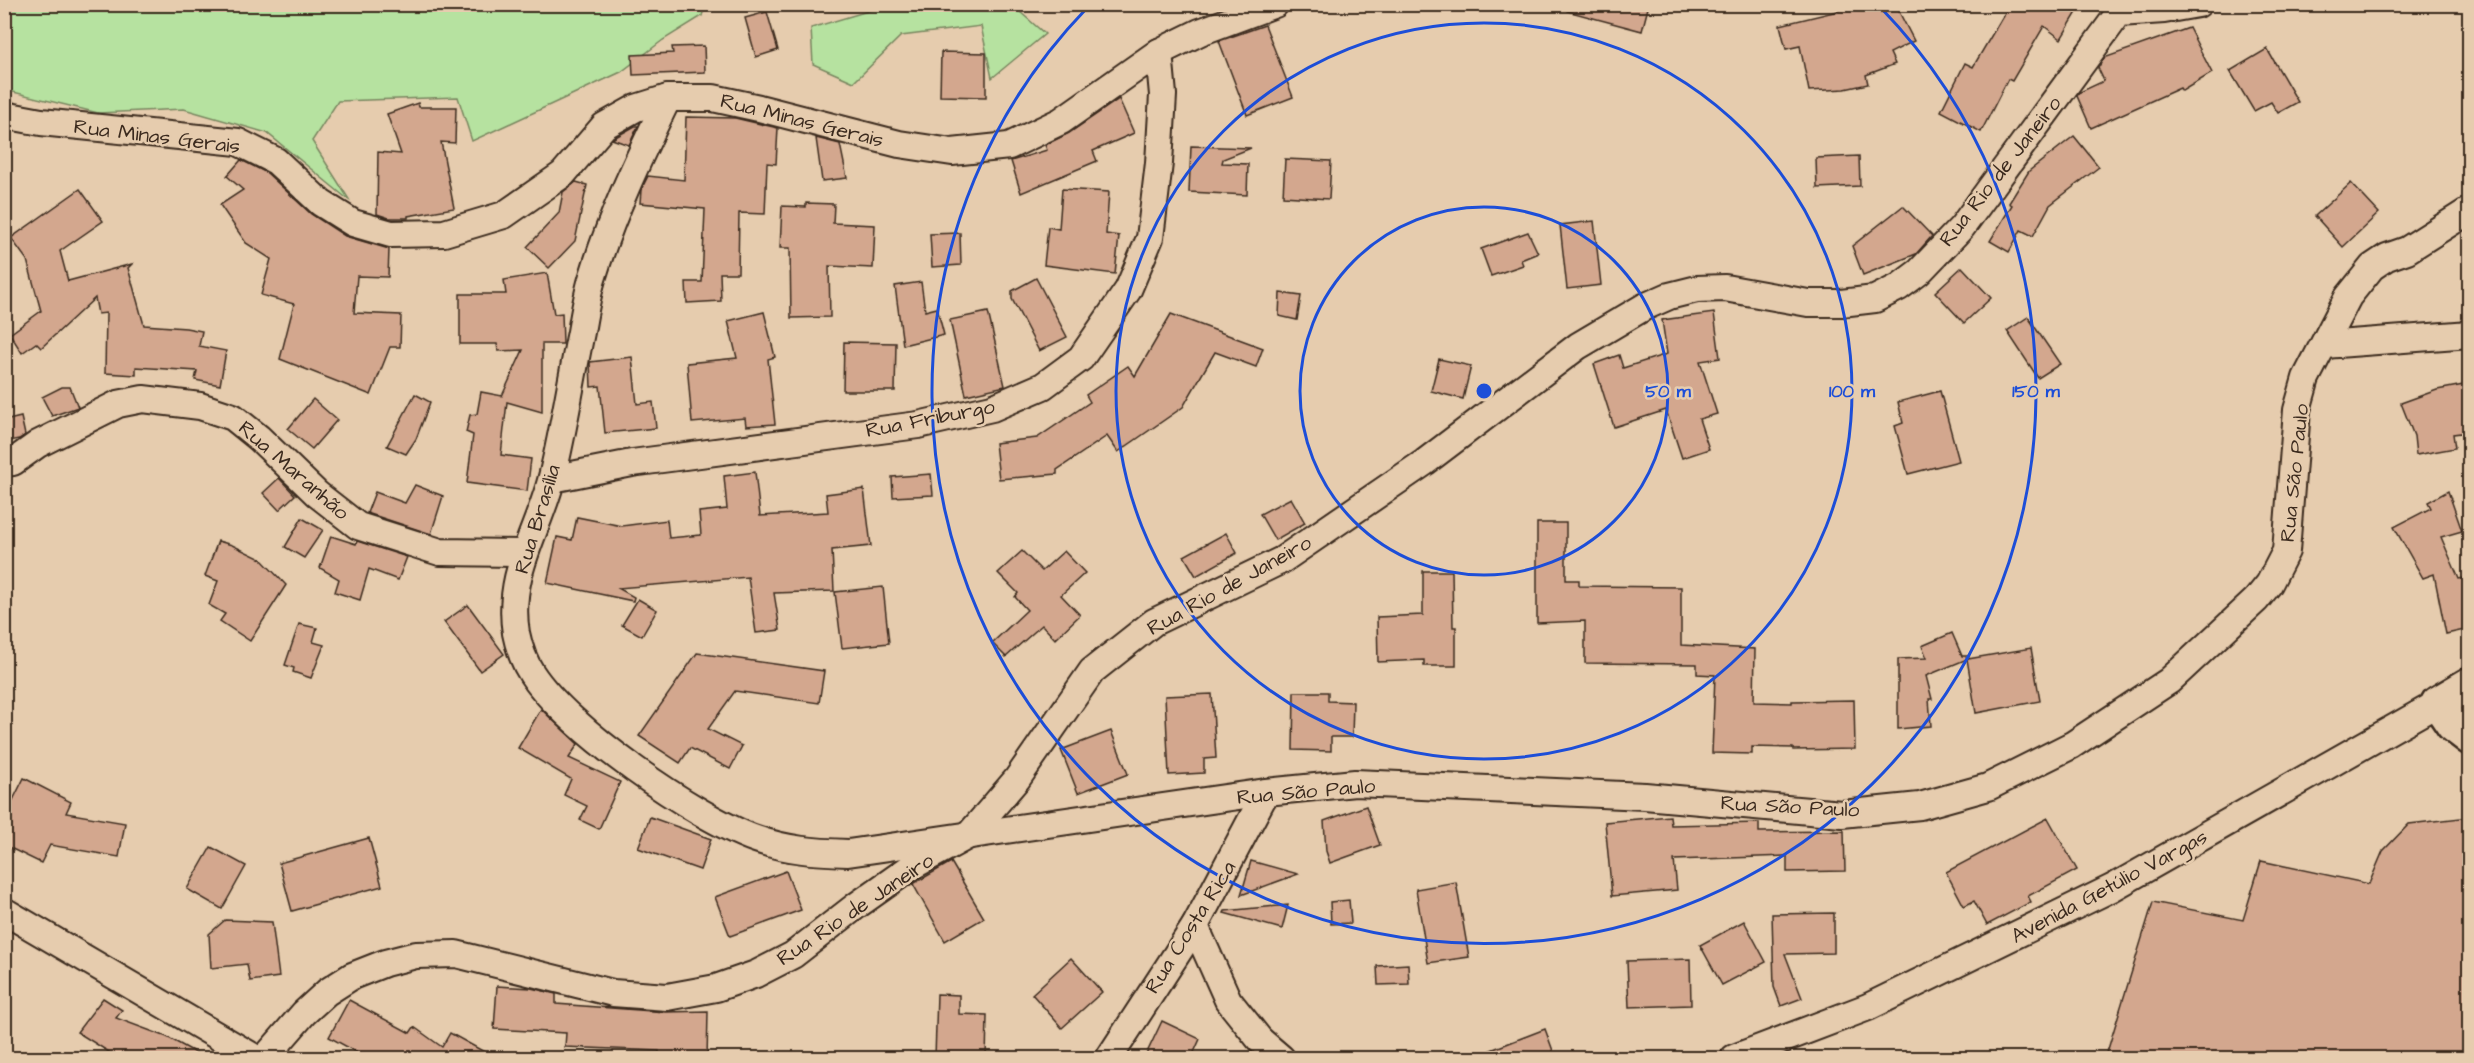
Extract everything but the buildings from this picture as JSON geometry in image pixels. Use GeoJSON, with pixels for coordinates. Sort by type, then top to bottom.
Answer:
{"type":"FeatureCollection","features":[{"type":"Feature","properties":{"kind":"street","name":"Rua Minas Gerais"},"geometry":{"type":"LineString","coordinates":[[4,115],[52,123],[238,142],[276,162],[321,203],[352,223],[391,234],[444,233],[504,215],[563,174],[603,126],[636,108],[668,98],[712,98],[899,144],[952,152],[1009,146],[1061,121],[1159,52],[1200,32],[1275,4]]}},
{"type":"Feature","properties":{"kind":"street","name":"Rua Rio de Janeiro"},"geometry":{"type":"LineString","coordinates":[[265,1059],[304,1013],[327,992],[352,976],[416,954],[456,954],[613,993],[667,997],[716,988],[756,975],[793,955],[914,865],[969,835],[1017,779],[1092,671],[1154,622],[1282,560],[1425,462],[1578,346],[1644,307],[1669,296],[1696,289],[1725,288],[1808,303],[1841,303],[1875,299],[1899,287],[1919,272],[1962,227],[2119,9],[2164,10],[2198,4]]}},
{"type":"Feature","properties":{"kind":"street","name":"Rua Friburgo"},"geometry":{"type":"LineString","coordinates":[[552,479],[632,464],[918,425],[992,408],[1043,386],[1081,358],[1128,290],[1150,238],[1159,163],[1162,107],[1159,52]]}},
{"type":"Feature","properties":{"kind":"street","name":"Rua Brasília"},"geometry":{"type":"LineString","coordinates":[[668,98],[611,220],[591,282],[552,479],[524,553],[514,603],[519,647],[532,675],[543,688],[615,753],[718,822],[756,839],[799,851],[848,853],[969,835]]}},
{"type":"Feature","properties":{"kind":"street","name":"Rua São Paulo"},"geometry":{"type":"LineString","coordinates":[[969,835],[1266,792],[1355,783],[1645,796],[1842,813],[1920,806],[1988,787],[2072,746],[2169,681],[2256,600],[2269,584],[2286,551],[2297,410],[2306,378],[2348,297],[2372,267],[2387,257],[2407,250],[2469,210]]}},
{"type":"Feature","properties":{"kind":"street"},"geometry":{"type":"LineString","coordinates":[[2324,345],[2469,334]]}},
{"type":"Feature","properties":{"kind":"street","name":"Rua Maranhão"},"geometry":{"type":"LineString","coordinates":[[4,463],[13,462],[38,444],[118,404],[143,399],[200,406],[232,417],[259,438],[317,494],[358,526],[440,552],[524,553]]}},
{"type":"Feature","properties":{"kind":"street","name":"Avenida Getúlio Vargas"},"geometry":{"type":"LineString","coordinates":[[1734,1059],[1868,1008],[2112,888],[2438,704],[2469,684]]}},
{"type":"Feature","properties":{"kind":"street"},"geometry":{"type":"LineString","coordinates":[[2438,704],[2453,725],[2469,738]]}},
{"type":"Feature","properties":{"kind":"street","name":"Rua Costa Rica"},"geometry":{"type":"LineString","coordinates":[[1109,1059],[1195,926],[1266,792]]}},
{"type":"Feature","properties":{"kind":"street"},"geometry":{"type":"LineString","coordinates":[[4,911],[255,1059]]}},
{"type":"Feature","properties":{"kind":"street"},"geometry":{"type":"LineString","coordinates":[[1195,926],[1228,1000],[1260,1040],[1281,1059]]}},
{"type":"Feature","properties":{"kind":"green space"},"geometry":{"type":"Polygon","coordinates":[[[1011,4],[1045,34],[992,78],[981,26],[901,36],[854,82],[813,64],[811,28],[888,5],[1011,4]]]}},
{"type":"Feature","properties":{"kind":"green space"},"geometry":{"type":"Polygon","coordinates":[[[5,5],[705,5],[702,16],[663,40],[621,72],[472,141],[458,97],[338,101],[312,141],[350,201],[267,133],[184,109],[98,113],[5,90],[5,5]]]}}]}
